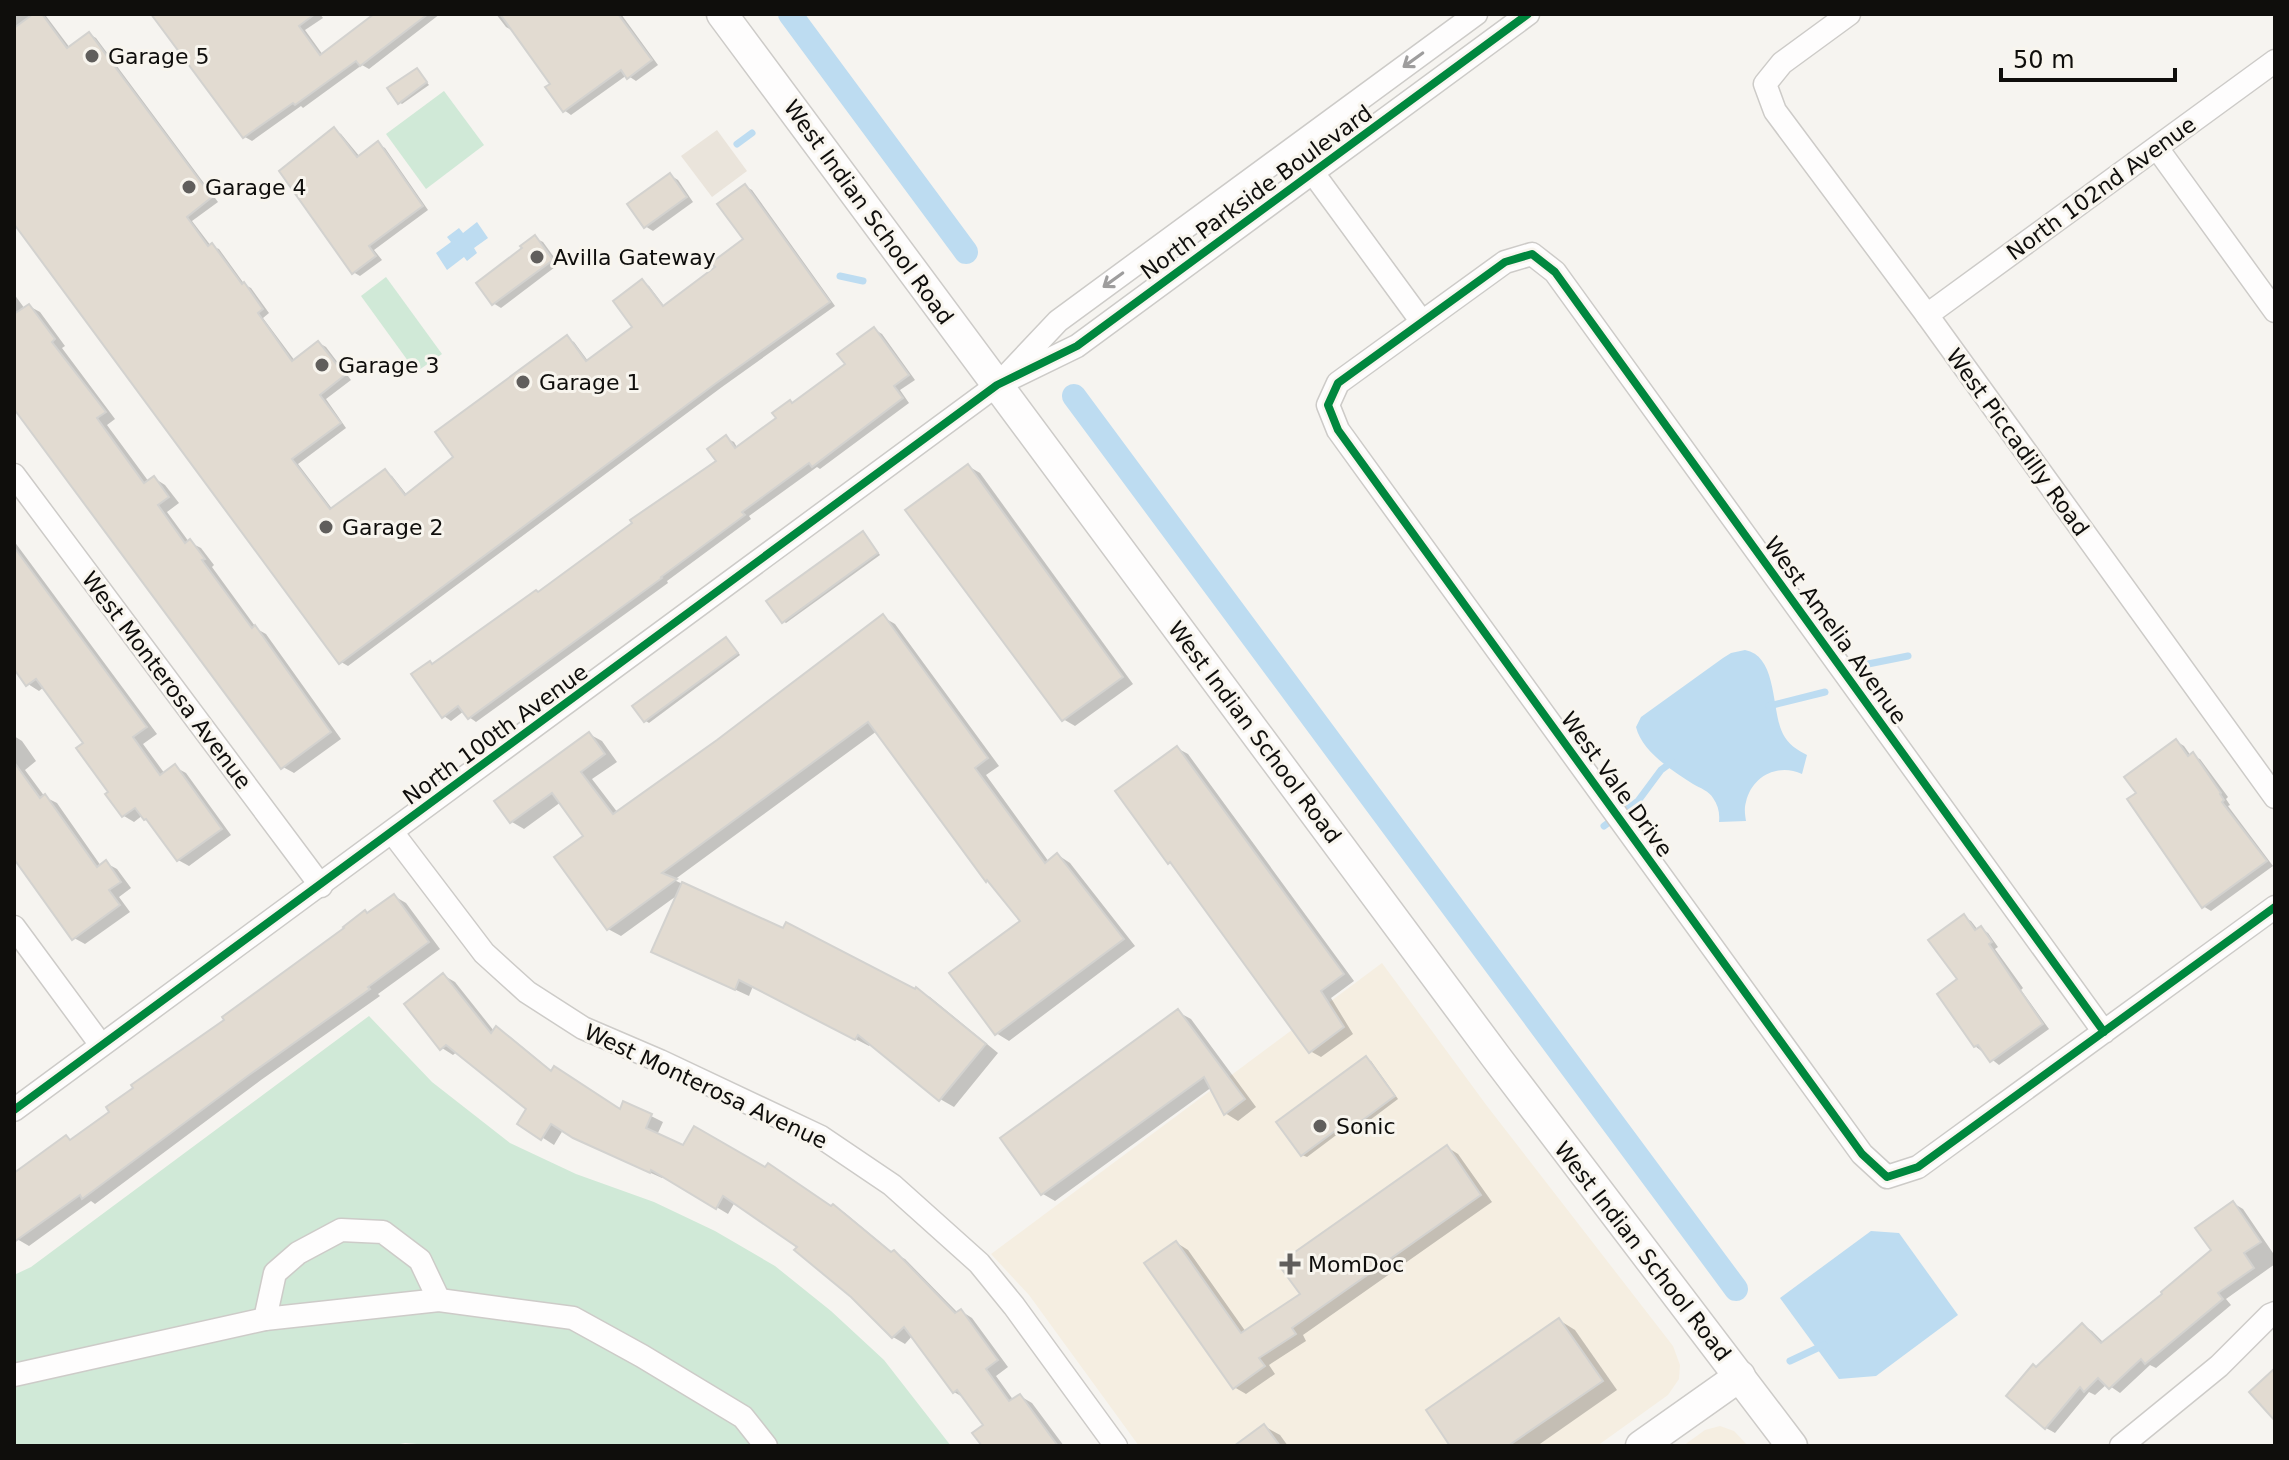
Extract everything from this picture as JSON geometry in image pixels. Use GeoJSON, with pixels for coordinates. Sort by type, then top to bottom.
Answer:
{"type":"FeatureCollection","features":[{"type":"Feature","properties":{"kind":"main road","name":"West Indian School Road"},"geometry":{"type":"LineString","coordinates":[[722,14],[1594,1189],[1792,1446]]}},
{"type":"Feature","properties":{"kind":"main road"},"geometry":{"type":"LineString","coordinates":[[1641,1446],[1740,1376]]}},
{"type":"Feature","properties":{"kind":"street","name":"North Parkside Boulevard"},"geometry":{"type":"LineString","coordinates":[[997,385],[1058,321],[1476,14]]}},
{"type":"Feature","properties":{"kind":"street","name":"North Parkside Boulevard"},"geometry":{"type":"LineString","coordinates":[[997,385],[1077,346],[1528,14]]}},
{"type":"Feature","properties":{"kind":"street","name":"West Piccadilly Road"},"geometry":{"type":"LineString","coordinates":[[1849,14],[1782,63],[1765,84],[1775,111],[1927,315],[2275,797]]}},
{"type":"Feature","properties":{"kind":"street","name":"North 102nd Avenue"},"geometry":{"type":"LineString","coordinates":[[1927,315],[2275,61]]}},
{"type":"Feature","properties":{"kind":"street"},"geometry":{"type":"LineString","coordinates":[[1294,147],[1422,322]]}},
{"type":"Feature","properties":{"kind":"street"},"geometry":{"type":"LineString","coordinates":[[2157,148],[2275,311]]}},
{"type":"Feature","properties":{"kind":"street","name":"West Amelia Avenue"},"geometry":{"type":"LineString","coordinates":[[1422,322],[1505,262],[1532,254],[1555,272],[2104,1032]]}},
{"type":"Feature","properties":{"kind":"street","name":"West Vale Drive"},"geometry":{"type":"LineString","coordinates":[[1422,322],[1338,383],[1328,405],[1338,430],[1862,1154],[1887,1177],[1918,1167],[2104,1032]]}},
{"type":"Feature","properties":{"kind":"street","name":"North 100th Avenue"},"geometry":{"type":"LineString","coordinates":[[14,1110],[997,385]]}},
{"type":"Feature","properties":{"kind":"street","name":"West Monterosa Avenue"},"geometry":{"type":"LineString","coordinates":[[14,475],[321,886]]}},
{"type":"Feature","properties":{"kind":"street","name":"West Monterosa Avenue"},"geometry":{"type":"LineString","coordinates":[[392,832],[484,953],[527,992],[583,1028],[821,1137],[892,1185],[979,1263],[1116,1446]]}},
{"type":"Feature","properties":{"kind":"street"},"geometry":{"type":"LineString","coordinates":[[2104,1032],[2275,907]]}},
{"type":"Feature","properties":{"kind":"street"},"geometry":{"type":"LineString","coordinates":[[14,927],[101,1045]]}},
{"type":"Feature","properties":{"kind":"street"},"geometry":{"type":"LineString","coordinates":[[265,1319],[275,1273],[298,1253],[341,1230],[383,1232],[420,1260],[439,1300]]}},
{"type":"Feature","properties":{"kind":"street"},"geometry":{"type":"LineString","coordinates":[[14,1375],[265,1319],[439,1300],[573,1318],[743,1417],[766,1446]]}},
{"type":"Feature","properties":{"kind":"street"},"geometry":{"type":"LineString","coordinates":[[2121,1446],[2219,1366],[2275,1313]]}},
{"type":"Feature","properties":{"kind":"shaded area"},"geometry":{"type":"Polygon","coordinates":[[[717,130],[747,171],[712,197],[681,156],[717,130]]]}},
{"type":"Feature","properties":{"kind":"shaded area"},"geometry":{"type":"Polygon","coordinates":[[[1382,963],[1487,1106],[1673,1346],[1680,1365],[1679,1379],[1668,1395],[1597,1446],[1139,1446],[1029,1295],[991,1254],[1382,963]]]}},
{"type":"Feature","properties":{"kind":"shaded area"},"geometry":{"type":"Polygon","coordinates":[[[1720,1426],[1734,1431],[1748,1446],[1683,1446],[1705,1430],[1720,1426]]]}},
{"type":"Feature","properties":{"kind":"green space"},"geometry":{"type":"Polygon","coordinates":[[[444,91],[484,145],[426,189],[386,134],[444,91]]]}},
{"type":"Feature","properties":{"kind":"green space"},"geometry":{"type":"Polygon","coordinates":[[[386,277],[442,354],[416,372],[361,296],[386,277]]]}},
{"type":"Feature","properties":{"kind":"green space"},"geometry":{"type":"Polygon","coordinates":[[[369,1016],[432,1082],[510,1143],[576,1174],[654,1202],[715,1231],[775,1266],[831,1311],[884,1360],[951,1446],[441,1446],[405,1443],[390,1446],[14,1446],[14,1275],[31,1267],[369,1016]]]}},
{"type":"Feature","properties":{"kind":"water"},"geometry":{"type":"Polygon","coordinates":[[[477,222],[488,238],[474,248],[477,253],[467,261],[464,257],[447,270],[436,253],[451,242],[447,237],[459,228],[463,233],[477,222]]]}},
{"type":"Feature","properties":{"kind":"water"},"geometry":{"type":"Polygon","coordinates":[[[1745,650],[1756,654],[1768,673],[1785,738],[1807,755],[1802,774],[1775,771],[1754,785],[1745,804],[1746,821],[1719,822],[1718,809],[1711,796],[1659,760],[1645,745],[1636,727],[1641,717],[1723,658],[1745,650]]]}},
{"type":"Feature","properties":{"kind":"water"},"geometry":{"type":"Polygon","coordinates":[[[1871,1231],[1899,1233],[1958,1315],[1876,1376],[1839,1379],[1780,1298],[1871,1231]]]}},
{"type":"Feature","properties":{"kind":"building"},"geometry":{"type":"Polygon","coordinates":[[[33,14],[42,14],[67,48],[89,32],[212,197],[187,217],[208,246],[212,243],[242,284],[244,282],[263,309],[258,313],[292,361],[318,341],[345,375],[320,395],[341,423],[292,459],[330,509],[385,469],[405,495],[453,457],[435,432],[567,335],[586,361],[632,327],[613,301],[642,279],[663,306],[715,267],[711,263],[743,239],[717,204],[745,184],[830,302],[339,664],[14,224],[14,28],[33,14]]]}},
{"type":"Feature","properties":{"kind":"building"},"geometry":{"type":"Polygon","coordinates":[[[151,14],[315,14],[299,26],[320,55],[374,14],[428,14],[360,66],[356,61],[243,138],[151,14]]]}},
{"type":"Feature","properties":{"kind":"building"},"geometry":{"type":"Polygon","coordinates":[[[500,14],[618,14],[652,60],[627,79],[621,70],[563,112],[545,87],[550,84],[500,14]]]}},
{"type":"Feature","properties":{"kind":"building"},"geometry":{"type":"Polygon","coordinates":[[[417,68],[427,82],[398,104],[387,88],[417,68]]]}},
{"type":"Feature","properties":{"kind":"building"},"geometry":{"type":"Polygon","coordinates":[[[334,127],[357,157],[378,141],[423,206],[369,246],[376,256],[352,274],[279,171],[334,127]]]}},
{"type":"Feature","properties":{"kind":"building"},"geometry":{"type":"Polygon","coordinates":[[[670,173],[687,197],[644,228],[627,204],[670,173]]]}},
{"type":"Feature","properties":{"kind":"building"},"geometry":{"type":"Polygon","coordinates":[[[535,235],[553,260],[492,305],[476,283],[535,235]]]}},
{"type":"Feature","properties":{"kind":"building"},"geometry":{"type":"Polygon","coordinates":[[[29,304],[55,339],[52,342],[106,412],[97,418],[144,483],[154,476],[169,497],[158,505],[185,543],[190,539],[205,559],[202,560],[252,628],[255,625],[331,732],[281,769],[14,409],[14,314],[29,304]]]}},
{"type":"Feature","properties":{"kind":"building"},"geometry":{"type":"Polygon","coordinates":[[[874,327],[909,375],[894,386],[903,398],[812,467],[809,463],[742,512],[745,515],[662,578],[468,719],[458,706],[442,718],[411,674],[430,661],[432,664],[536,590],[538,592],[632,523],[630,520],[716,461],[707,449],[726,435],[735,448],[776,418],[772,413],[790,400],[792,403],[845,364],[837,354],[874,327]]]}},
{"type":"Feature","properties":{"kind":"building"},"geometry":{"type":"Polygon","coordinates":[[[968,464],[1123,677],[1062,721],[905,510],[968,464]]]}},
{"type":"Feature","properties":{"kind":"building"},"geometry":{"type":"Polygon","coordinates":[[[863,531],[878,553],[782,623],[766,601],[863,531]]]}},
{"type":"Feature","properties":{"kind":"building"},"geometry":{"type":"Polygon","coordinates":[[[14,547],[147,727],[133,737],[160,775],[175,764],[222,829],[177,861],[135,808],[122,817],[76,748],[83,743],[36,679],[26,686],[14,669],[14,547]]]}},
{"type":"Feature","properties":{"kind":"building"},"geometry":{"type":"Polygon","coordinates":[[[883,614],[988,758],[975,768],[1045,863],[1057,853],[1124,939],[995,1035],[949,973],[1020,921],[986,882],[868,722],[662,873],[677,879],[607,930],[554,857],[583,836],[552,793],[510,823],[494,801],[589,732],[605,754],[581,772],[613,814],[717,740],[883,614]]]}},
{"type":"Feature","properties":{"kind":"building"},"geometry":{"type":"Polygon","coordinates":[[[726,637],[738,653],[644,722],[632,706],[726,637]]]}},
{"type":"Feature","properties":{"kind":"building"},"geometry":{"type":"Polygon","coordinates":[[[2176,739],[2188,756],[2193,752],[2221,793],[2222,802],[2267,861],[2202,908],[2127,799],[2136,793],[2124,777],[2176,739]]]}},
{"type":"Feature","properties":{"kind":"building"},"geometry":{"type":"Polygon","coordinates":[[[1177,746],[1344,974],[1321,991],[1344,1027],[1309,1053],[1115,791],[1177,746]]]}},
{"type":"Feature","properties":{"kind":"building"},"geometry":{"type":"Polygon","coordinates":[[[14,762],[40,798],[45,794],[97,867],[106,860],[121,882],[109,890],[120,905],[72,940],[14,859],[14,762]]]}},
{"type":"Feature","properties":{"kind":"building"},"geometry":{"type":"Polygon","coordinates":[[[682,882],[783,928],[786,922],[916,987],[986,1044],[939,1101],[858,1035],[855,1040],[739,980],[735,990],[651,952],[682,882]]]}},
{"type":"Feature","properties":{"kind":"building"},"geometry":{"type":"Polygon","coordinates":[[[394,894],[429,942],[368,987],[370,989],[82,1199],[80,1195],[14,1242],[14,1173],[66,1135],[70,1140],[109,1112],[106,1107],[133,1088],[131,1085],[224,1020],[222,1017],[365,910],[367,913],[394,894]]]}},
{"type":"Feature","properties":{"kind":"building"},"geometry":{"type":"Polygon","coordinates":[[[1964,914],[1975,930],[1981,926],[1992,942],[1989,944],[2043,1024],[1990,1062],[1978,1045],[1974,1047],[1937,994],[1957,979],[1928,940],[1964,914]]]}},
{"type":"Feature","properties":{"kind":"building"},"geometry":{"type":"Polygon","coordinates":[[[443,973],[491,1033],[496,1026],[551,1071],[554,1066],[620,1109],[623,1101],[652,1114],[646,1128],[683,1145],[694,1126],[765,1167],[768,1163],[831,1206],[833,1204],[891,1252],[894,1250],[955,1313],[961,1309],[998,1360],[986,1369],[1009,1401],[1020,1394],[1058,1446],[982,1446],[972,1433],[983,1425],[957,1390],[953,1393],[904,1327],[892,1338],[851,1297],[794,1250],[797,1247],[723,1196],[716,1209],[651,1170],[650,1173],[573,1138],[551,1124],[541,1140],[517,1124],[526,1109],[446,1045],[440,1050],[404,1004],[443,973]]]}},
{"type":"Feature","properties":{"kind":"building"},"geometry":{"type":"Polygon","coordinates":[[[1178,1009],[1245,1099],[1224,1115],[1204,1077],[1041,1195],[1000,1138],[1178,1009]]]}},
{"type":"Feature","properties":{"kind":"building"},"geometry":{"type":"Polygon","coordinates":[[[1366,1056],[1395,1096],[1344,1134],[1339,1128],[1301,1156],[1276,1122],[1366,1056]]]}},
{"type":"Feature","properties":{"kind":"building"},"geometry":{"type":"Polygon","coordinates":[[[1447,1145],[1481,1195],[1292,1328],[1296,1334],[1259,1358],[1265,1366],[1233,1389],[1144,1263],[1176,1241],[1241,1333],[1300,1294],[1278,1264],[1447,1145]]]}},
{"type":"Feature","properties":{"kind":"building"},"geometry":{"type":"Polygon","coordinates":[[[2233,1201],[2261,1242],[2244,1253],[2254,1268],[2218,1293],[2223,1299],[2145,1364],[2141,1359],[2109,1389],[2098,1378],[2084,1392],[2080,1387],[2045,1429],[2006,1396],[2033,1364],[2036,1367],[2082,1323],[2101,1343],[2162,1294],[2211,1250],[2195,1228],[2233,1201]]]}},
{"type":"Feature","properties":{"kind":"building"},"geometry":{"type":"Polygon","coordinates":[[[1559,1318],[1603,1381],[1508,1446],[1450,1446],[1426,1410],[1559,1318]]]}},
{"type":"Feature","properties":{"kind":"building"},"geometry":{"type":"Polygon","coordinates":[[[2275,1368],[2275,1421],[2249,1392],[2275,1368]]]}},
{"type":"Feature","properties":{"kind":"building"},"geometry":{"type":"Polygon","coordinates":[[[1264,1424],[1280,1446],[1234,1446],[1264,1424]]]}},
{"type":"Feature","properties":{"kind":"waterway"},"geometry":{"type":"LineString","coordinates":[[790,14],[966,252]]}},
{"type":"Feature","properties":{"kind":"waterway"},"geometry":{"type":"LineString","coordinates":[[737,144],[752,133]]}},
{"type":"Feature","properties":{"kind":"waterway"},"geometry":{"type":"LineString","coordinates":[[840,276],[863,281]]}},
{"type":"Feature","properties":{"kind":"waterway"},"geometry":{"type":"LineString","coordinates":[[1074,396],[1736,1289]]}},
{"type":"Feature","properties":{"kind":"waterway"},"geometry":{"type":"LineString","coordinates":[[1868,664],[1908,656]]}},
{"type":"Feature","properties":{"kind":"waterway"},"geometry":{"type":"LineString","coordinates":[[1769,706],[1825,692]]}},
{"type":"Feature","properties":{"kind":"waterway"},"geometry":{"type":"LineString","coordinates":[[1604,826],[1638,801],[1661,770],[1672,762]]}},
{"type":"Feature","properties":{"kind":"waterway"},"geometry":{"type":"LineString","coordinates":[[1790,1361],[1824,1345]]}},
{"type":"Feature","properties":{"kind":"cycle path"},"geometry":{"type":"LineString","coordinates":[[14,1110],[997,385],[1077,346],[1528,14]]}},
{"type":"Feature","properties":{"kind":"cycle path"},"geometry":{"type":"LineString","coordinates":[[2104,1032],[1555,272],[1532,254],[1505,262],[1338,383],[1328,405],[1338,430],[1862,1154],[1887,1177],[1918,1167],[2275,907]]}},
{"type":"Feature","properties":{"kind":"place","name":"Garage 5"},"geometry":{"type":"Point","coordinates":[92,56]}},
{"type":"Feature","properties":{"kind":"place","name":"Garage 4"},"geometry":{"type":"Point","coordinates":[189,187]}},
{"type":"Feature","properties":{"kind":"place","name":"Avilla Gateway"},"geometry":{"type":"Point","coordinates":[537,257]}},
{"type":"Feature","properties":{"kind":"place","name":"Garage 3"},"geometry":{"type":"Point","coordinates":[322,365]}},
{"type":"Feature","properties":{"kind":"place","name":"Garage 1"},"geometry":{"type":"Point","coordinates":[523,382]}},
{"type":"Feature","properties":{"kind":"place","name":"Garage 2"},"geometry":{"type":"Point","coordinates":[326,527]}},
{"type":"Feature","properties":{"kind":"place","name":"Sonic"},"geometry":{"type":"Point","coordinates":[1320,1126]}},
{"type":"Feature","properties":{"kind":"place","name":"MomDoc"},"geometry":{"type":"Point","coordinates":[1290,1264]}}]}
